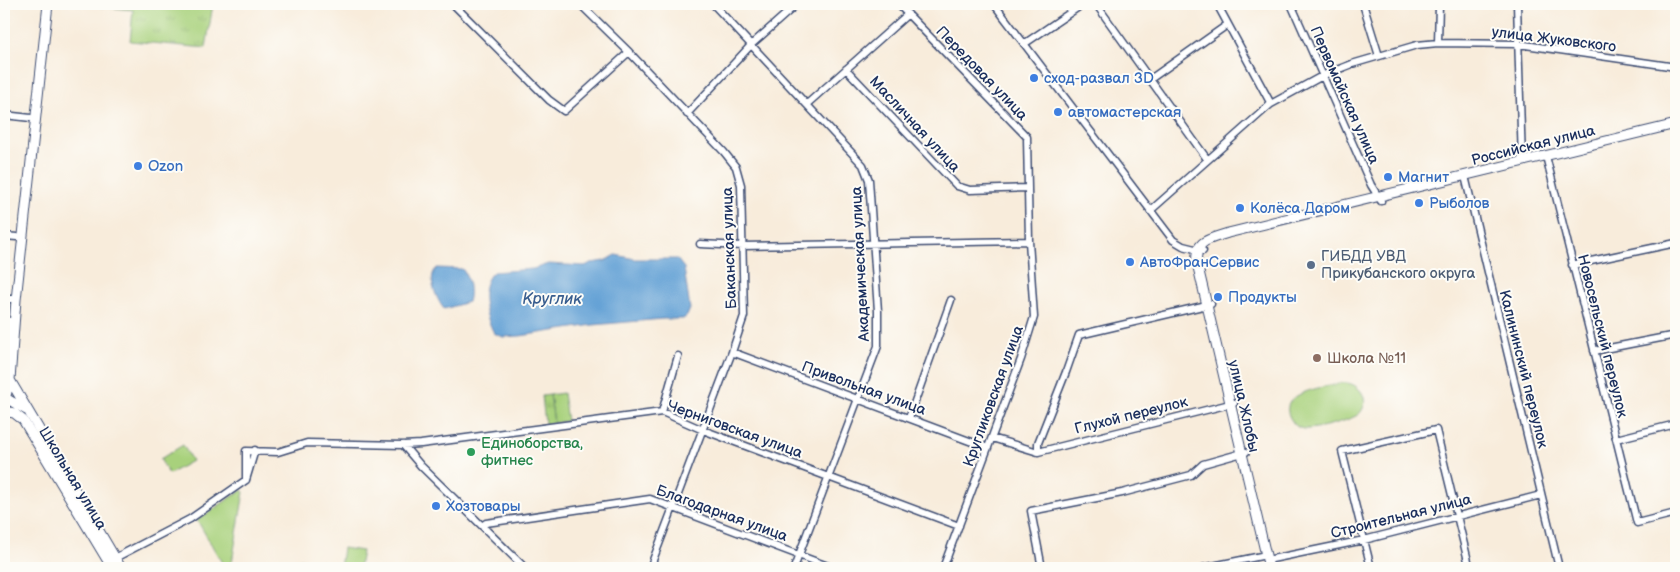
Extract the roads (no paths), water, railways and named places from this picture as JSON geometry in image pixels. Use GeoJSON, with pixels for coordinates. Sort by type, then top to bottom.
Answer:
{"type":"FeatureCollection","features":[{"type":"Feature","properties":{"kind":"main road"},"geometry":{"type":"LineString","coordinates":[[4,370],[7,299],[17,237],[42,4]]}},
{"type":"Feature","properties":{"kind":"main road"},"geometry":{"type":"LineString","coordinates":[[4,399],[10,380],[17,291],[48,4]]}},
{"type":"Feature","properties":{"kind":"main road","name":"Российская улица"},"geometry":{"type":"LineString","coordinates":[[1201,255],[1201,244],[1212,238],[1377,200],[1676,124]]}},
{"type":"Feature","properties":{"kind":"main road","name":"Российская улица"},"geometry":{"type":"LineString","coordinates":[[1465,178],[1522,162],[1676,130]]}},
{"type":"Feature","properties":{"kind":"main road","name":"улица Жлобы"},"geometry":{"type":"LineString","coordinates":[[1201,255],[1197,264],[1209,305],[1269,562]]}},
{"type":"Feature","properties":{"kind":"main road","name":"улица Жлобы"},"geometry":{"type":"LineString","coordinates":[[1201,255],[1209,305]]}},
{"type":"Feature","properties":{"kind":"main road","name":"Школьная улица"},"geometry":{"type":"LineString","coordinates":[[10,380],[112,563]]}},
{"type":"Feature","properties":{"kind":"main road","name":"Школьная улица"},"geometry":{"type":"LineString","coordinates":[[4,399],[26,410]]}},
{"type":"Feature","properties":{"kind":"main road","name":"Школьная улица"},"geometry":{"type":"LineString","coordinates":[[4,411],[14,412],[23,420],[112,563],[121,568]]}},
{"type":"Feature","properties":{"kind":"street"},"geometry":{"type":"LineString","coordinates":[[453,4],[550,100],[564,111],[629,52]]}},
{"type":"Feature","properties":{"kind":"street","name":"Баканская улица"},"geometry":{"type":"LineString","coordinates":[[580,4],[629,52],[736,167],[741,185],[744,316],[650,568]]}},
{"type":"Feature","properties":{"kind":"street","name":"Академическая улица"},"geometry":{"type":"LineString","coordinates":[[713,4],[863,164],[869,180],[878,311],[878,346],[794,568]]}},
{"type":"Feature","properties":{"kind":"street"},"geometry":{"type":"LineString","coordinates":[[687,114],[752,44],[797,4]]}},
{"type":"Feature","properties":{"kind":"street","name":"Передовая улица"},"geometry":{"type":"LineString","coordinates":[[898,4],[1027,137]]}},
{"type":"Feature","properties":{"kind":"street"},"geometry":{"type":"LineString","coordinates":[[994,4],[1173,240],[1201,255]]}},
{"type":"Feature","properties":{"kind":"street"},"geometry":{"type":"LineString","coordinates":[[1024,44],[1083,4]]}},
{"type":"Feature","properties":{"kind":"street"},"geometry":{"type":"LineString","coordinates":[[1096,4],[1207,160]]}},
{"type":"Feature","properties":{"kind":"street"},"geometry":{"type":"LineString","coordinates":[[1217,4],[1271,104]]}},
{"type":"Feature","properties":{"kind":"street","name":"Первомайская улица"},"geometry":{"type":"LineString","coordinates":[[1291,4],[1324,75],[1377,200]]}},
{"type":"Feature","properties":{"kind":"street"},"geometry":{"type":"LineString","coordinates":[[1363,4],[1379,56]]}},
{"type":"Feature","properties":{"kind":"street"},"geometry":{"type":"LineString","coordinates":[[1438,43],[1439,4]]}},
{"type":"Feature","properties":{"kind":"street"},"geometry":{"type":"LineString","coordinates":[[1517,4],[1522,162]]}},
{"type":"Feature","properties":{"kind":"street"},"geometry":{"type":"LineString","coordinates":[[807,104],[908,14]]}},
{"type":"Feature","properties":{"kind":"street"},"geometry":{"type":"LineString","coordinates":[[1149,80],[1227,25]]}},
{"type":"Feature","properties":{"kind":"street","name":"улица Жуковского"},"geometry":{"type":"LineString","coordinates":[[1150,211],[1271,104],[1324,75],[1352,64],[1417,45],[1438,43],[1518,44],[1676,67]]}},
{"type":"Feature","properties":{"kind":"street","name":"Масличная улица"},"geometry":{"type":"LineString","coordinates":[[846,69],[957,186],[970,190],[1028,188]]}},
{"type":"Feature","properties":{"kind":"street"},"geometry":{"type":"LineString","coordinates":[[4,115],[31,118]]}},
{"type":"Feature","properties":{"kind":"street","name":"Кругликовская улица"},"geometry":{"type":"LineString","coordinates":[[943,568],[992,438],[1034,317],[1028,240],[1027,137]]}},
{"type":"Feature","properties":{"kind":"street","name":"Новосельский переулок"},"geometry":{"type":"LineString","coordinates":[[1546,158],[1637,522],[1676,513]]}},
{"type":"Feature","properties":{"kind":"street","name":"Калининский переулок"},"geometry":{"type":"LineString","coordinates":[[1465,178],[1559,568]]}},
{"type":"Feature","properties":{"kind":"street"},"geometry":{"type":"LineString","coordinates":[[4,236],[17,237]]}},
{"type":"Feature","properties":{"kind":"street"},"geometry":{"type":"LineString","coordinates":[[700,244],[743,246],[1028,240]]}},
{"type":"Feature","properties":{"kind":"street"},"geometry":{"type":"LineString","coordinates":[[1572,265],[1676,243]]}},
{"type":"Feature","properties":{"kind":"street"},"geometry":{"type":"LineString","coordinates":[[910,418],[951,300]]}},
{"type":"Feature","properties":{"kind":"street"},"geometry":{"type":"LineString","coordinates":[[992,438],[1038,452],[1038,443],[1079,335],[1209,305]]}},
{"type":"Feature","properties":{"kind":"street"},"geometry":{"type":"LineString","coordinates":[[1594,351],[1676,335]]}},
{"type":"Feature","properties":{"kind":"street","name":"Привольная улица"},"geometry":{"type":"LineString","coordinates":[[732,352],[988,448]]}},
{"type":"Feature","properties":{"kind":"street"},"geometry":{"type":"LineString","coordinates":[[662,412],[678,356]]}},
{"type":"Feature","properties":{"kind":"street","name":"Глухой переулок"},"geometry":{"type":"LineString","coordinates":[[1038,452],[1232,403]]}},
{"type":"Feature","properties":{"kind":"street","name":"Черниговская улица"},"geometry":{"type":"LineString","coordinates":[[246,480],[246,451],[278,452],[307,443],[403,445],[477,438],[662,412],[703,430],[960,526]]}},
{"type":"Feature","properties":{"kind":"street"},"geometry":{"type":"LineString","coordinates":[[1616,439],[1676,424]]}},
{"type":"Feature","properties":{"kind":"street"},"geometry":{"type":"LineString","coordinates":[[1371,568],[1342,451],[1436,430],[1468,565],[1456,568]]}},
{"type":"Feature","properties":{"kind":"street"},"geometry":{"type":"LineString","coordinates":[[403,445],[421,466],[525,568]]}},
{"type":"Feature","properties":{"kind":"street"},"geometry":{"type":"LineString","coordinates":[[112,563],[190,519],[246,480],[255,450]]}},
{"type":"Feature","properties":{"kind":"street"},"geometry":{"type":"LineString","coordinates":[[1042,568],[1030,511],[1104,497],[1191,475],[1203,464],[1244,453]]}},
{"type":"Feature","properties":{"kind":"street","name":"Строительная улица"},"geometry":{"type":"LineString","coordinates":[[1203,568],[1269,562],[1541,495]]}},
{"type":"Feature","properties":{"kind":"street","name":"Благодарная улица"},"geometry":{"type":"LineString","coordinates":[[482,526],[486,523],[650,499],[833,568]]}},
{"type":"Feature","properties":{"kind":"water","name":"Круглик"},"geometry":{"type":"Polygon","coordinates":[[[616,255],[635,259],[677,259],[684,268],[690,309],[687,316],[683,319],[593,325],[520,336],[503,337],[494,333],[484,302],[485,285],[493,272],[533,269],[548,264],[585,266],[605,261],[616,255]]]}},
{"type":"Feature","properties":{"kind":"water"},"geometry":{"type":"Polygon","coordinates":[[[437,268],[462,269],[469,285],[468,302],[444,309],[438,300],[433,283],[432,277],[437,268]]]}},
{"type":"Feature","properties":{"kind":"place","name":"сход-развал 3D"},"geometry":{"type":"Point","coordinates":[1034,78]}},
{"type":"Feature","properties":{"kind":"place","name":"автомастерская"},"geometry":{"type":"Point","coordinates":[1058,112]}},
{"type":"Feature","properties":{"kind":"place","name":"Ozon"},"geometry":{"type":"Point","coordinates":[138,166]}},
{"type":"Feature","properties":{"kind":"place","name":"Магнит"},"geometry":{"type":"Point","coordinates":[1388,177]}},
{"type":"Feature","properties":{"kind":"place","name":"Рыболов"},"geometry":{"type":"Point","coordinates":[1419,203]}},
{"type":"Feature","properties":{"kind":"place","name":"Колёса Даром"},"geometry":{"type":"Point","coordinates":[1240,208]}},
{"type":"Feature","properties":{"kind":"place","name":"АвтоФранСервис"},"geometry":{"type":"Point","coordinates":[1130,262]}},
{"type":"Feature","properties":{"kind":"place","name":"ГИБДД УВД Прикубанского округа"},"geometry":{"type":"Point","coordinates":[1311,265]}},
{"type":"Feature","properties":{"kind":"place","name":"Продукты"},"geometry":{"type":"Point","coordinates":[1218,297]}},
{"type":"Feature","properties":{"kind":"place","name":"Школа №11"},"geometry":{"type":"Point","coordinates":[1317,358]}},
{"type":"Feature","properties":{"kind":"place","name":"Единоборства, фитнес"},"geometry":{"type":"Point","coordinates":[471,452]}},
{"type":"Feature","properties":{"kind":"place","name":"Хозтовары"},"geometry":{"type":"Point","coordinates":[436,506]}}]}
